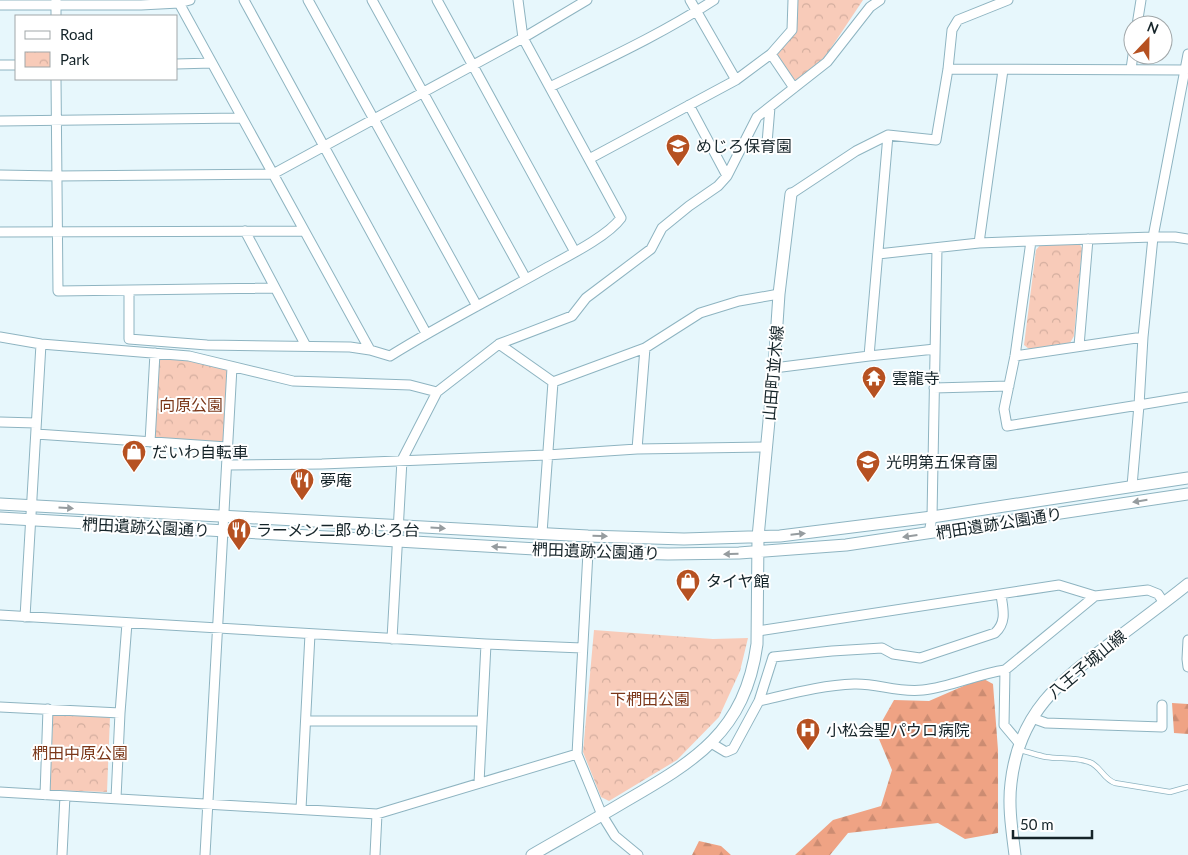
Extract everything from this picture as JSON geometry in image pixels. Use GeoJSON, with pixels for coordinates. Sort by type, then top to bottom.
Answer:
{"type":"FeatureCollection","features":[{"type":"Feature","properties":{"kind":"street"},"geometry":{"type":"LineString","coordinates":[[0,5],[56,2],[179,3],[190,0]]}},
{"type":"Feature","properties":{"kind":"street"},"geometry":{"type":"LineString","coordinates":[[244,0],[426,333]]}},
{"type":"Feature","properties":{"kind":"street"},"geometry":{"type":"LineString","coordinates":[[308,0],[476,306]]}},
{"type":"Feature","properties":{"kind":"street"},"geometry":{"type":"LineString","coordinates":[[372,0],[526,279]]}},
{"type":"Feature","properties":{"kind":"street"},"geometry":{"type":"LineString","coordinates":[[437,0],[575,252]]}},
{"type":"Feature","properties":{"kind":"street"},"geometry":{"type":"LineString","coordinates":[[129,291],[129,339],[207,345],[350,347],[390,356],[426,333],[575,252],[616,225],[621,218],[523,38],[518,0]]}},
{"type":"Feature","properties":{"kind":"street"},"geometry":{"type":"LineString","coordinates":[[0,175],[273,174],[523,38],[587,0]]}},
{"type":"Feature","properties":{"kind":"street"},"geometry":{"type":"LineString","coordinates":[[690,0],[736,80]]}},
{"type":"Feature","properties":{"kind":"street"},"geometry":{"type":"LineString","coordinates":[[550,87],[628,48],[714,0]]}},
{"type":"Feature","properties":{"kind":"street"},"geometry":{"type":"LineString","coordinates":[[589,159],[736,80],[771,54],[792,30],[793,0]]}},
{"type":"Feature","properties":{"kind":"street"},"geometry":{"type":"LineString","coordinates":[[392,639],[396,540],[402,460],[437,392],[499,344],[572,316],[586,298],[651,249],[662,228],[718,186],[727,176],[757,117],[827,62],[870,7],[880,0]]}},
{"type":"Feature","properties":{"kind":"street"},"geometry":{"type":"LineString","coordinates":[[981,0],[985,9]]}},
{"type":"Feature","properties":{"kind":"street"},"geometry":{"type":"LineString","coordinates":[[791,194],[856,151],[888,135],[936,140],[948,69],[952,30],[958,20],[1008,0]]}},
{"type":"Feature","properties":{"kind":"street"},"geometry":{"type":"LineString","coordinates":[[1139,15],[1141,0]]}},
{"type":"Feature","properties":{"kind":"street"},"geometry":{"type":"LineString","coordinates":[[56,2],[56,15]]}},
{"type":"Feature","properties":{"kind":"street"},"geometry":{"type":"LineString","coordinates":[[179,3],[370,350]]}},
{"type":"Feature","properties":{"kind":"street"},"geometry":{"type":"LineString","coordinates":[[771,54],[794,88]]}},
{"type":"Feature","properties":{"kind":"street"},"geometry":{"type":"LineString","coordinates":[[1132,486],[1143,337],[1153,237],[1188,54]]}},
{"type":"Feature","properties":{"kind":"street"},"geometry":{"type":"LineString","coordinates":[[178,64],[212,64]]}},
{"type":"Feature","properties":{"kind":"street"},"geometry":{"type":"LineString","coordinates":[[0,65],[15,65]]}},
{"type":"Feature","properties":{"kind":"street"},"geometry":{"type":"LineString","coordinates":[[1131,69],[1132,65]]}},
{"type":"Feature","properties":{"kind":"street"},"geometry":{"type":"LineString","coordinates":[[948,69],[1185,70]]}},
{"type":"Feature","properties":{"kind":"street"},"geometry":{"type":"LineString","coordinates":[[979,243],[1003,70]]}},
{"type":"Feature","properties":{"kind":"street"},"geometry":{"type":"LineString","coordinates":[[56,80],[58,291],[275,288]]}},
{"type":"Feature","properties":{"kind":"street"},"geometry":{"type":"LineString","coordinates":[[689,105],[727,176]]}},
{"type":"Feature","properties":{"kind":"street"},"geometry":{"type":"LineString","coordinates":[[768,143],[770,107]]}},
{"type":"Feature","properties":{"kind":"street"},"geometry":{"type":"LineString","coordinates":[[0,121],[242,118]]}},
{"type":"Feature","properties":{"kind":"street"},"geometry":{"type":"LineString","coordinates":[[869,356],[888,135]]}},
{"type":"Feature","properties":{"kind":"street","name":"山田町並木線"},"geometry":{"type":"LineString","coordinates":[[532,855],[681,768],[711,743],[728,722],[746,688],[754,660],[758,631],[758,537],[779,294],[791,194]]}},
{"type":"Feature","properties":{"kind":"street"},"geometry":{"type":"LineString","coordinates":[[245,231],[306,346]]}},
{"type":"Feature","properties":{"kind":"street"},"geometry":{"type":"LineString","coordinates":[[0,232],[304,231]]}},
{"type":"Feature","properties":{"kind":"street"},"geometry":{"type":"LineString","coordinates":[[878,254],[979,243],[1153,237],[1188,239]]}},
{"type":"Feature","properties":{"kind":"street"},"geometry":{"type":"LineString","coordinates":[[1079,346],[1088,239]]}},
{"type":"Feature","properties":{"kind":"street"},"geometry":{"type":"LineString","coordinates":[[1031,241],[1015,356],[1004,409],[1007,426],[1188,397]]}},
{"type":"Feature","properties":{"kind":"street"},"geometry":{"type":"LineString","coordinates":[[929,533],[932,517],[936,248]]}},
{"type":"Feature","properties":{"kind":"street"},"geometry":{"type":"LineString","coordinates":[[553,382],[645,348],[700,313],[739,301],[779,294]]}},
{"type":"Feature","properties":{"kind":"street"},"geometry":{"type":"LineString","coordinates":[[0,337],[41,344],[189,356],[293,381],[410,385],[437,392]]}},
{"type":"Feature","properties":{"kind":"street"},"geometry":{"type":"LineString","coordinates":[[1015,356],[1143,337]]}},
{"type":"Feature","properties":{"kind":"street"},"geometry":{"type":"LineString","coordinates":[[25,617],[41,344]]}},
{"type":"Feature","properties":{"kind":"street"},"geometry":{"type":"LineString","coordinates":[[499,344],[553,382]]}},
{"type":"Feature","properties":{"kind":"street"},"geometry":{"type":"LineString","coordinates":[[637,449],[645,348]]}},
{"type":"Feature","properties":{"kind":"street"},"geometry":{"type":"LineString","coordinates":[[774,368],[935,349]]}},
{"type":"Feature","properties":{"kind":"street"},"geometry":{"type":"LineString","coordinates":[[150,442],[155,353]]}},
{"type":"Feature","properties":{"kind":"street"},"geometry":{"type":"LineString","coordinates":[[205,855],[232,367]]}},
{"type":"Feature","properties":{"kind":"street"},"geometry":{"type":"LineString","coordinates":[[542,533],[553,382]]}},
{"type":"Feature","properties":{"kind":"street"},"geometry":{"type":"LineString","coordinates":[[934,388],[1009,386]]}},
{"type":"Feature","properties":{"kind":"street"},"geometry":{"type":"LineString","coordinates":[[0,422],[36,423]]}},
{"type":"Feature","properties":{"kind":"street"},"geometry":{"type":"LineString","coordinates":[[36,434],[227,447]]}},
{"type":"Feature","properties":{"kind":"street"},"geometry":{"type":"LineString","coordinates":[[227,465],[322,464],[547,455],[637,449],[766,448]]}},
{"type":"Feature","properties":{"kind":"street","name":"椚田遺跡公園通り"},"geometry":{"type":"LineString","coordinates":[[0,504],[397,526],[684,539],[758,537],[856,527],[1188,478]]}},
{"type":"Feature","properties":{"kind":"street","name":"椚田遺跡公園通り"},"geometry":{"type":"LineString","coordinates":[[0,518],[588,552],[668,554],[757,552],[846,545],[1188,494]]}},
{"type":"Feature","properties":{"kind":"street"},"geometry":{"type":"LineString","coordinates":[[588,552],[577,754],[602,815],[615,836],[638,855]]}},
{"type":"Feature","properties":{"kind":"street","name":"八王子城山線"},"geometry":{"type":"LineString","coordinates":[[1015,855],[1010,793],[1013,767],[1019,747],[1032,718],[1062,681],[1188,584]]}},
{"type":"Feature","properties":{"kind":"street"},"geometry":{"type":"LineString","coordinates":[[758,631],[1059,585],[1095,596],[1148,590],[1158,594],[1164,603]]}},
{"type":"Feature","properties":{"kind":"street"},"geometry":{"type":"LineString","coordinates":[[711,743],[726,752],[732,749],[759,701],[773,657],[882,648],[893,654],[920,658],[995,633],[1000,628],[1004,617],[1001,595]]}},
{"type":"Feature","properties":{"kind":"street"},"geometry":{"type":"LineString","coordinates":[[759,701],[804,691],[855,684],[895,691],[923,690],[1005,670],[1095,596]]}},
{"type":"Feature","properties":{"kind":"street"},"geometry":{"type":"LineString","coordinates":[[0,615],[392,639],[582,648]]}},
{"type":"Feature","properties":{"kind":"street"},"geometry":{"type":"LineString","coordinates":[[116,798],[127,623]]}},
{"type":"Feature","properties":{"kind":"street"},"geometry":{"type":"LineString","coordinates":[[300,809],[310,634]]}},
{"type":"Feature","properties":{"kind":"street"},"geometry":{"type":"LineString","coordinates":[[1188,640],[1188,667]]}},
{"type":"Feature","properties":{"kind":"street"},"geometry":{"type":"LineString","coordinates":[[479,783],[486,644]]}},
{"type":"Feature","properties":{"kind":"street"},"geometry":{"type":"LineString","coordinates":[[1005,670],[1004,725],[1019,747]]}},
{"type":"Feature","properties":{"kind":"street"},"geometry":{"type":"LineString","coordinates":[[1032,718],[1046,723],[1162,726],[1162,705]]}},
{"type":"Feature","properties":{"kind":"street"},"geometry":{"type":"LineString","coordinates":[[0,707],[120,713]]}},
{"type":"Feature","properties":{"kind":"street"},"geometry":{"type":"LineString","coordinates":[[45,795],[48,709]]}},
{"type":"Feature","properties":{"kind":"street"},"geometry":{"type":"LineString","coordinates":[[306,721],[481,721]]}},
{"type":"Feature","properties":{"kind":"street"},"geometry":{"type":"LineString","coordinates":[[0,792],[377,814],[577,754]]}},
{"type":"Feature","properties":{"kind":"street"},"geometry":{"type":"LineString","coordinates":[[62,855],[65,796]]}},
{"type":"Feature","properties":{"kind":"street"},"geometry":{"type":"LineString","coordinates":[[375,855],[377,814]]}},
{"type":"Feature","properties":{"kind":"lane"},"geometry":{"type":"LineString","coordinates":[[1019,747],[1047,757],[1078,759],[1090,762],[1097,766],[1108,780],[1115,783],[1170,792],[1188,787]]}},
{"type":"Feature","properties":{"kind":"green space"},"geometry":{"type":"Polygon","coordinates":[[[797,0],[863,0],[825,57],[795,82],[775,54],[796,31],[797,0]]]}},
{"type":"Feature","properties":{"kind":"green space"},"geometry":{"type":"Polygon","coordinates":[[[1079,243],[1082,248],[1074,336],[1070,343],[1029,349],[1024,345],[1036,250],[1041,244],[1079,243]]]}},
{"type":"Feature","properties":{"kind":"green space","name":"向原公園"},"geometry":{"type":"Polygon","coordinates":[[[155,353],[232,367],[227,447],[150,442],[155,353]]]}},
{"type":"Feature","properties":{"kind":"green space","name":"下椚田公園"},"geometry":{"type":"Polygon","coordinates":[[[594,630],[713,639],[748,638],[740,671],[719,717],[677,760],[609,801],[601,797],[583,752],[594,630]]]}},
{"type":"Feature","properties":{"kind":"green space"},"geometry":{"type":"Polygon","coordinates":[[[982,678],[993,684],[998,750],[998,833],[965,839],[938,823],[848,833],[830,855],[795,855],[833,820],[881,806],[892,770],[876,732],[894,700],[929,701],[982,678]]]}},
{"type":"Feature","properties":{"kind":"green space"},"geometry":{"type":"Polygon","coordinates":[[[1172,703],[1188,704],[1188,734],[1174,733],[1172,703]]]}},
{"type":"Feature","properties":{"kind":"green space","name":"椚田中原公園"},"geometry":{"type":"Polygon","coordinates":[[[53,715],[110,717],[107,792],[50,790],[53,715]]]}},
{"type":"Feature","properties":{"kind":"green space"},"geometry":{"type":"Polygon","coordinates":[[[699,841],[721,846],[731,855],[692,855],[699,841]]]}},
{"type":"Feature","properties":{"kind":"place","name":"めじろ保育園"},"geometry":{"type":"Point","coordinates":[678,167]}},
{"type":"Feature","properties":{"kind":"place","name":"雲龍寺"},"geometry":{"type":"Point","coordinates":[874,399]}},
{"type":"Feature","properties":{"kind":"place","name":"だいわ自転車"},"geometry":{"type":"Point","coordinates":[134,473]}},
{"type":"Feature","properties":{"kind":"place","name":"光明第五保育園"},"geometry":{"type":"Point","coordinates":[868,483]}},
{"type":"Feature","properties":{"kind":"place","name":"夢庵"},"geometry":{"type":"Point","coordinates":[302,501]}},
{"type":"Feature","properties":{"kind":"place","name":"ラーメン二郎 めじろ台"},"geometry":{"type":"Point","coordinates":[239,551]}},
{"type":"Feature","properties":{"kind":"place","name":"タイヤ館"},"geometry":{"type":"Point","coordinates":[688,602]}},
{"type":"Feature","properties":{"kind":"place","name":"小松会聖パウロ病院"},"geometry":{"type":"Point","coordinates":[808,751]}}]}
